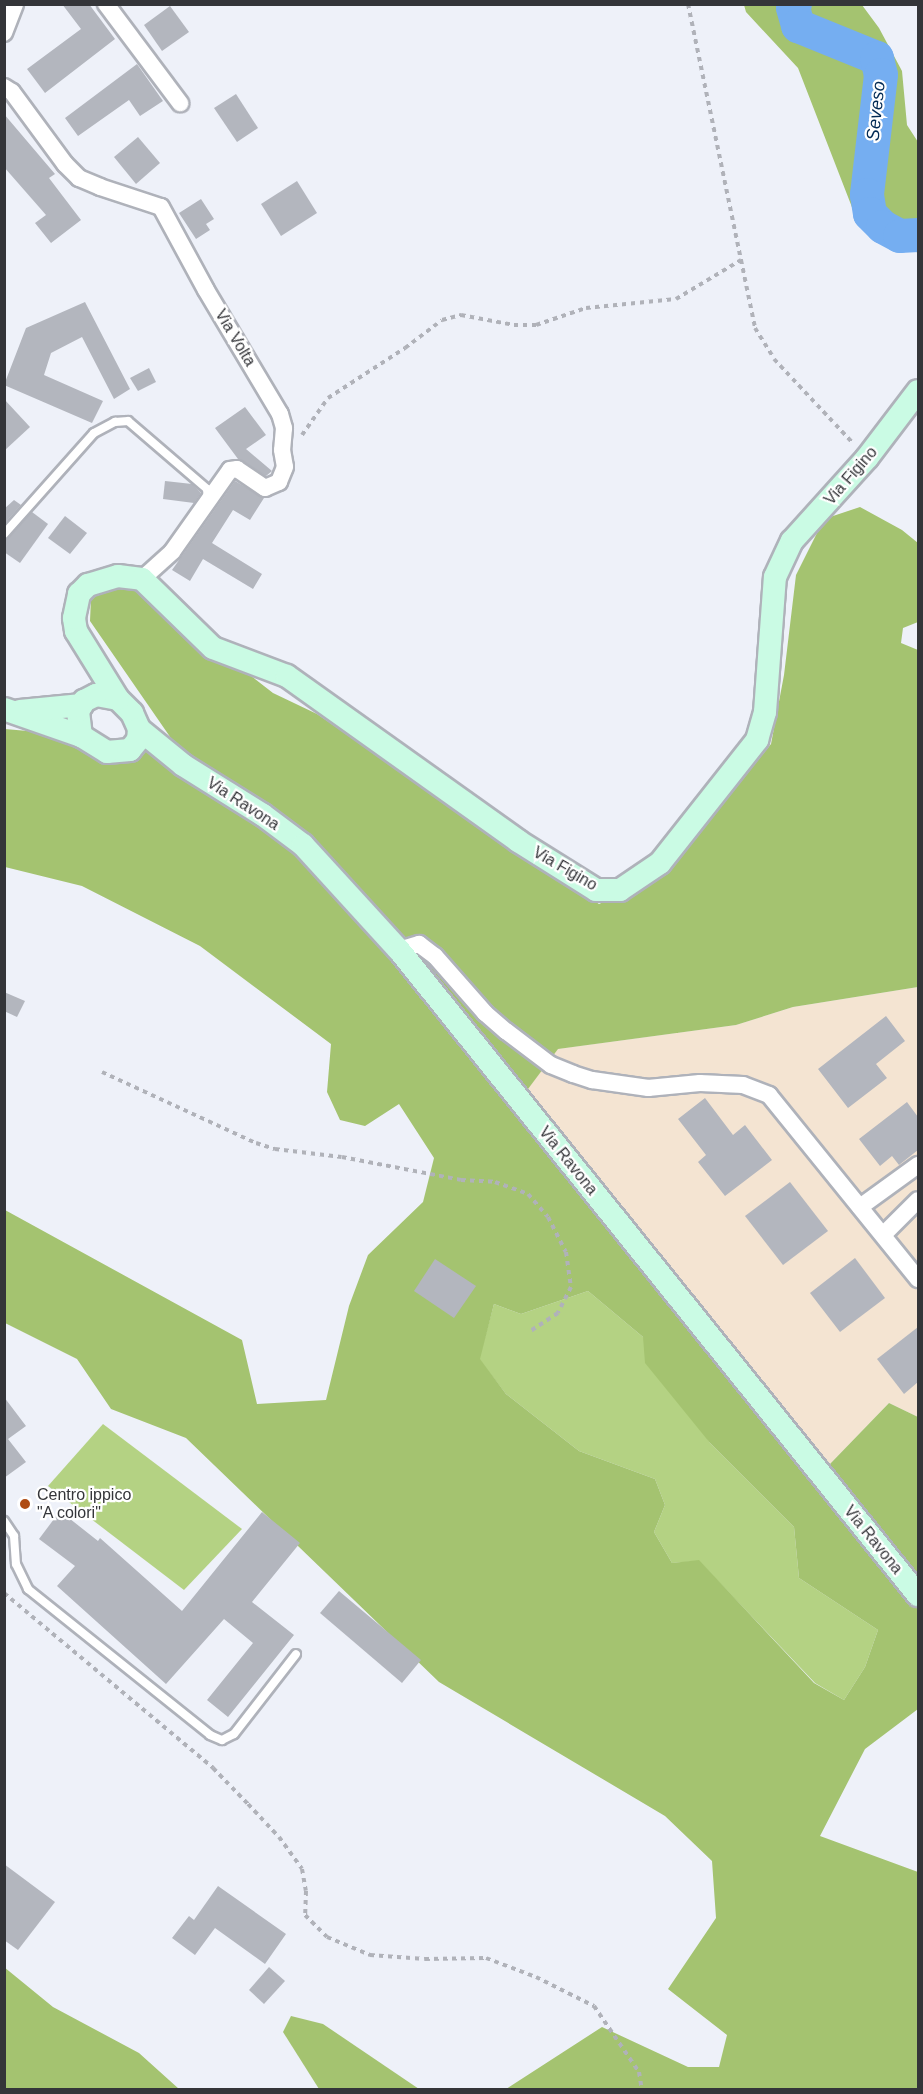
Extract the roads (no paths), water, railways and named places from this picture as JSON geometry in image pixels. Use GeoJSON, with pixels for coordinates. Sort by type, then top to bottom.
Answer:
{"type":"FeatureCollection","features":[{"type":"Feature","properties":{"kind":"street"},"geometry":{"type":"LineString","coordinates":[[4,33],[15,4]]}},
{"type":"Feature","properties":{"kind":"street"},"geometry":{"type":"LineString","coordinates":[[106,4],[180,103]]}},
{"type":"Feature","properties":{"kind":"street","name":"Via Volta"},"geometry":{"type":"LineString","coordinates":[[4,87],[12,92],[65,164],[79,178],[100,188],[161,207],[206,290],[280,414],[284,428],[282,450],[285,467],[279,482],[265,488],[237,469],[230,470],[207,506],[172,552],[142,579]]}},
{"type":"Feature","properties":{"kind":"street","name":"Via Figino"},"geometry":{"type":"LineString","coordinates":[[142,579],[213,648],[287,676],[518,841],[596,890],[620,890],[660,863],[757,740],[765,712],[775,577],[792,541],[867,458],[918,391]]}},
{"type":"Feature","properties":{"kind":"street"},"geometry":{"type":"LineString","coordinates":[[9,711],[81,736],[107,752],[130,750],[138,740],[139,729],[132,713],[118,699],[76,632],[74,618],[79,594],[88,585],[100,579],[118,576],[142,579]]}},
{"type":"Feature","properties":{"kind":"street"},"geometry":{"type":"LineString","coordinates":[[81,736],[78,718],[98,669]]}},
{"type":"Feature","properties":{"kind":"street"},"geometry":{"type":"LineString","coordinates":[[9,711],[85,701],[96,695],[118,699]]}},
{"type":"Feature","properties":{"kind":"street","name":"Via Ravona"},"geometry":{"type":"LineString","coordinates":[[139,729],[183,765],[263,815],[303,845],[399,950],[918,1595]]}},
{"type":"Feature","properties":{"kind":"street","name":"Via Ravona"},"geometry":{"type":"LineString","coordinates":[[130,750],[183,765]]}},
{"type":"Feature","properties":{"kind":"street"},"geometry":{"type":"LineString","coordinates":[[399,950],[419,944],[435,956],[485,1013],[506,1031],[551,1065],[573,1074],[592,1080],[648,1088],[700,1083],[743,1085],[769,1095],[918,1279]]}},
{"type":"Feature","properties":{"kind":"street"},"geometry":{"type":"LineString","coordinates":[[860,1207],[918,1165]]}},
{"type":"Feature","properties":{"kind":"street"},"geometry":{"type":"LineString","coordinates":[[883,1235],[918,1200]]}},
{"type":"Feature","properties":{"kind":"lane"},"geometry":{"type":"LineString","coordinates":[[4,534],[94,433],[115,422],[128,421],[207,489],[207,506]]}},
{"type":"Feature","properties":{"kind":"lane"},"geometry":{"type":"LineString","coordinates":[[4,1521],[14,1536],[16,1564],[28,1589],[210,1735],[222,1740],[234,1734],[296,1654]]}},
{"type":"Feature","properties":{"kind":"waterway","name":"Seveso"},"geometry":{"type":"LineString","coordinates":[[795,4],[793,8],[798,26],[877,58],[881,75],[867,195],[870,214],[883,227],[900,236],[918,235]]}},
{"type":"Feature","properties":{"kind":"place","name":"Centro ippico \"A colori\""},"geometry":{"type":"Point","coordinates":[25,1504]}}]}
